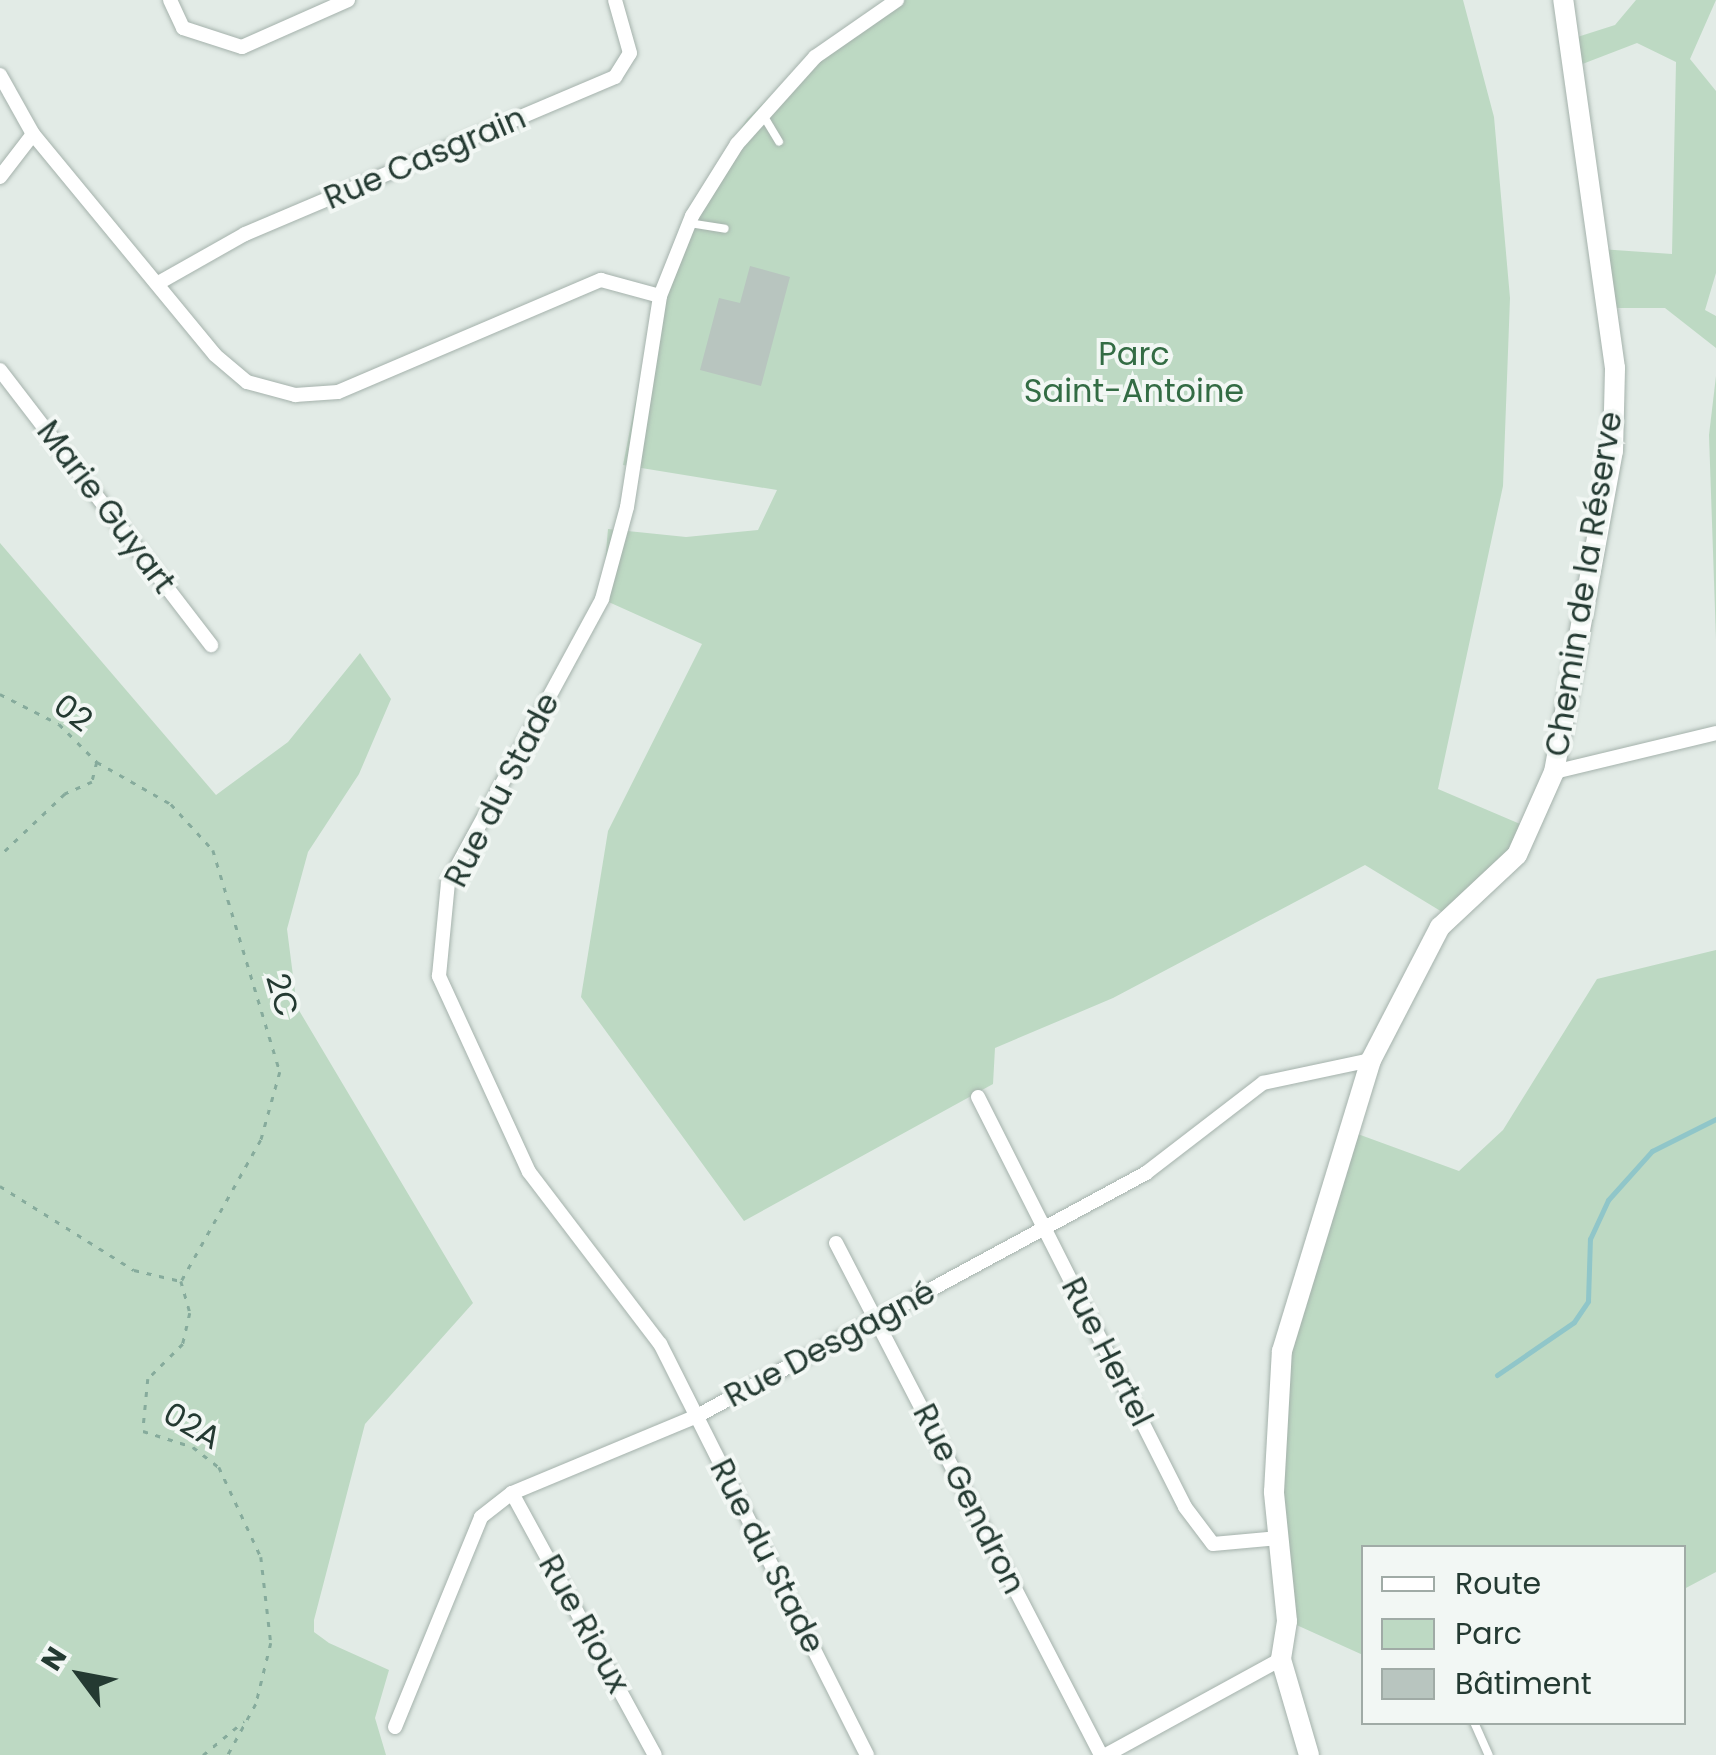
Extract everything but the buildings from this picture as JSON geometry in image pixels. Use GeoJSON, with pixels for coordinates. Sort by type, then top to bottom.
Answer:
{"type":"FeatureCollection","features":[{"type":"Feature","properties":{"kind":"street"},"geometry":{"type":"LineString","coordinates":[[170,0],[182,28],[242,47],[348,0]]}},
{"type":"Feature","properties":{"kind":"street","name":"Rue Casgrain"},"geometry":{"type":"LineString","coordinates":[[162,281],[245,234],[615,77],[630,54],[615,0]]}},
{"type":"Feature","properties":{"kind":"street","name":"Rue du Stade"},"geometry":{"type":"LineString","coordinates":[[867,1755],[660,1344],[529,1172],[439,976],[448,883],[602,599],[627,507],[660,296],[690,223],[763,115],[814,56],[897,0]]}},
{"type":"Feature","properties":{"kind":"street","name":"Chemin de la Réserve"},"geometry":{"type":"LineString","coordinates":[[1309,1755],[1281,1659],[1287,1620],[1278,1538],[1282,1351],[1371,1060],[1440,927],[1517,855],[1554,772],[1613,451],[1615,368],[1563,0]]}},
{"type":"Feature","properties":{"kind":"street"},"geometry":{"type":"LineString","coordinates":[[0,75],[33,134],[162,281],[216,355],[247,382],[295,396],[338,392],[387,376],[601,280],[660,296]]}},
{"type":"Feature","properties":{"kind":"street"},"geometry":{"type":"LineString","coordinates":[[0,177],[33,134]]}},
{"type":"Feature","properties":{"kind":"street","name":"Marie Guyart"},"geometry":{"type":"LineString","coordinates":[[0,370],[211,645]]}},
{"type":"Feature","properties":{"kind":"street"},"geometry":{"type":"LineString","coordinates":[[1554,772],[1716,732]]}},
{"type":"Feature","properties":{"kind":"street","name":"Rue Desgagné"},"geometry":{"type":"LineString","coordinates":[[395,1727],[480,1517],[512,1493],[697,1416],[1146,1174],[1263,1083],[1371,1060]]}},
{"type":"Feature","properties":{"kind":"street","name":"Rue Hertel"},"geometry":{"type":"LineString","coordinates":[[978,1097],[1185,1508],[1213,1544],[1278,1538]]}},
{"type":"Feature","properties":{"kind":"street","name":"Rue Gendron"},"geometry":{"type":"LineString","coordinates":[[836,1242],[1104,1755]]}},
{"type":"Feature","properties":{"kind":"street","name":"Rue Rioux"},"geometry":{"type":"LineString","coordinates":[[512,1493],[655,1755]]}},
{"type":"Feature","properties":{"kind":"street"},"geometry":{"type":"LineString","coordinates":[[1104,1755],[1281,1659]]}},
{"type":"Feature","properties":{"kind":"lane"},"geometry":{"type":"LineString","coordinates":[[763,115],[779,142]]}},
{"type":"Feature","properties":{"kind":"lane"},"geometry":{"type":"LineString","coordinates":[[690,223],[725,229]]}},
{"type":"Feature","properties":{"kind":"lane"},"geometry":{"type":"LineString","coordinates":[[1475,1725],[1489,1755]]}},
{"type":"Feature","properties":{"kind":"path","name":"02"},"geometry":{"type":"LineString","coordinates":[[0,694],[59,724],[97,762],[92,782],[65,794],[0,856]]}},
{"type":"Feature","properties":{"kind":"path","name":"2C"},"geometry":{"type":"LineString","coordinates":[[97,762],[171,804],[213,850],[280,1072],[261,1140],[181,1281]]}},
{"type":"Feature","properties":{"kind":"path"},"geometry":{"type":"LineString","coordinates":[[0,1186],[134,1270],[181,1281]]}},
{"type":"Feature","properties":{"kind":"path","name":"02A"},"geometry":{"type":"LineString","coordinates":[[181,1281],[190,1313],[183,1344],[148,1379],[143,1430],[194,1448],[219,1468],[262,1557],[271,1643],[248,1718],[228,1755]]}},
{"type":"Feature","properties":{"kind":"path"},"geometry":{"type":"LineString","coordinates":[[203,1755],[248,1718]]}},
{"type":"Feature","properties":{"kind":"green space","name":"Parc Saint-Antoine"},"geometry":{"type":"Polygon","coordinates":[[[892,0],[1463,0],[1494,117],[1510,298],[1503,486],[1438,789],[1532,829],[1452,918],[1365,865],[1113,998],[995,1048],[993,1084],[744,1221],[581,997],[608,831],[702,644],[602,599],[608,529],[686,537],[758,530],[777,490],[623,465],[656,299],[690,207],[747,119],[826,42],[892,0]]]}},
{"type":"Feature","properties":{"kind":"green space"},"geometry":{"type":"Polygon","coordinates":[[[1636,0],[1716,0],[1690,59],[1716,91],[1716,273],[1705,310],[1716,316],[1716,348],[1665,308],[1607,308],[1600,249],[1672,254],[1676,62],[1637,43],[1572,68],[1568,40],[1615,25],[1636,0]]]}},
{"type":"Feature","properties":{"kind":"green space"},"geometry":{"type":"Polygon","coordinates":[[[1716,376],[1716,639],[1709,435],[1716,376]]]}},
{"type":"Feature","properties":{"kind":"green space"},"geometry":{"type":"Polygon","coordinates":[[[0,543],[216,795],[288,742],[360,653],[391,699],[359,774],[308,852],[287,929],[297,1007],[473,1303],[365,1424],[314,1620],[314,1632],[329,1643],[389,1670],[375,1718],[386,1755],[0,1755],[0,543]]]}},
{"type":"Feature","properties":{"kind":"green space"},"geometry":{"type":"Polygon","coordinates":[[[1716,950],[1716,1572],[1686,1588],[1686,1545],[1361,1545],[1361,1654],[1281,1618],[1282,1352],[1344,1129],[1459,1171],[1503,1130],[1597,979],[1716,950]]]}},
{"type":"Feature","properties":{"kind":"waterway"},"geometry":{"type":"LineString","coordinates":[[1497,1375],[1574,1322],[1588,1301],[1590,1239],[1608,1200],[1652,1151],[1716,1119]]}}]}
